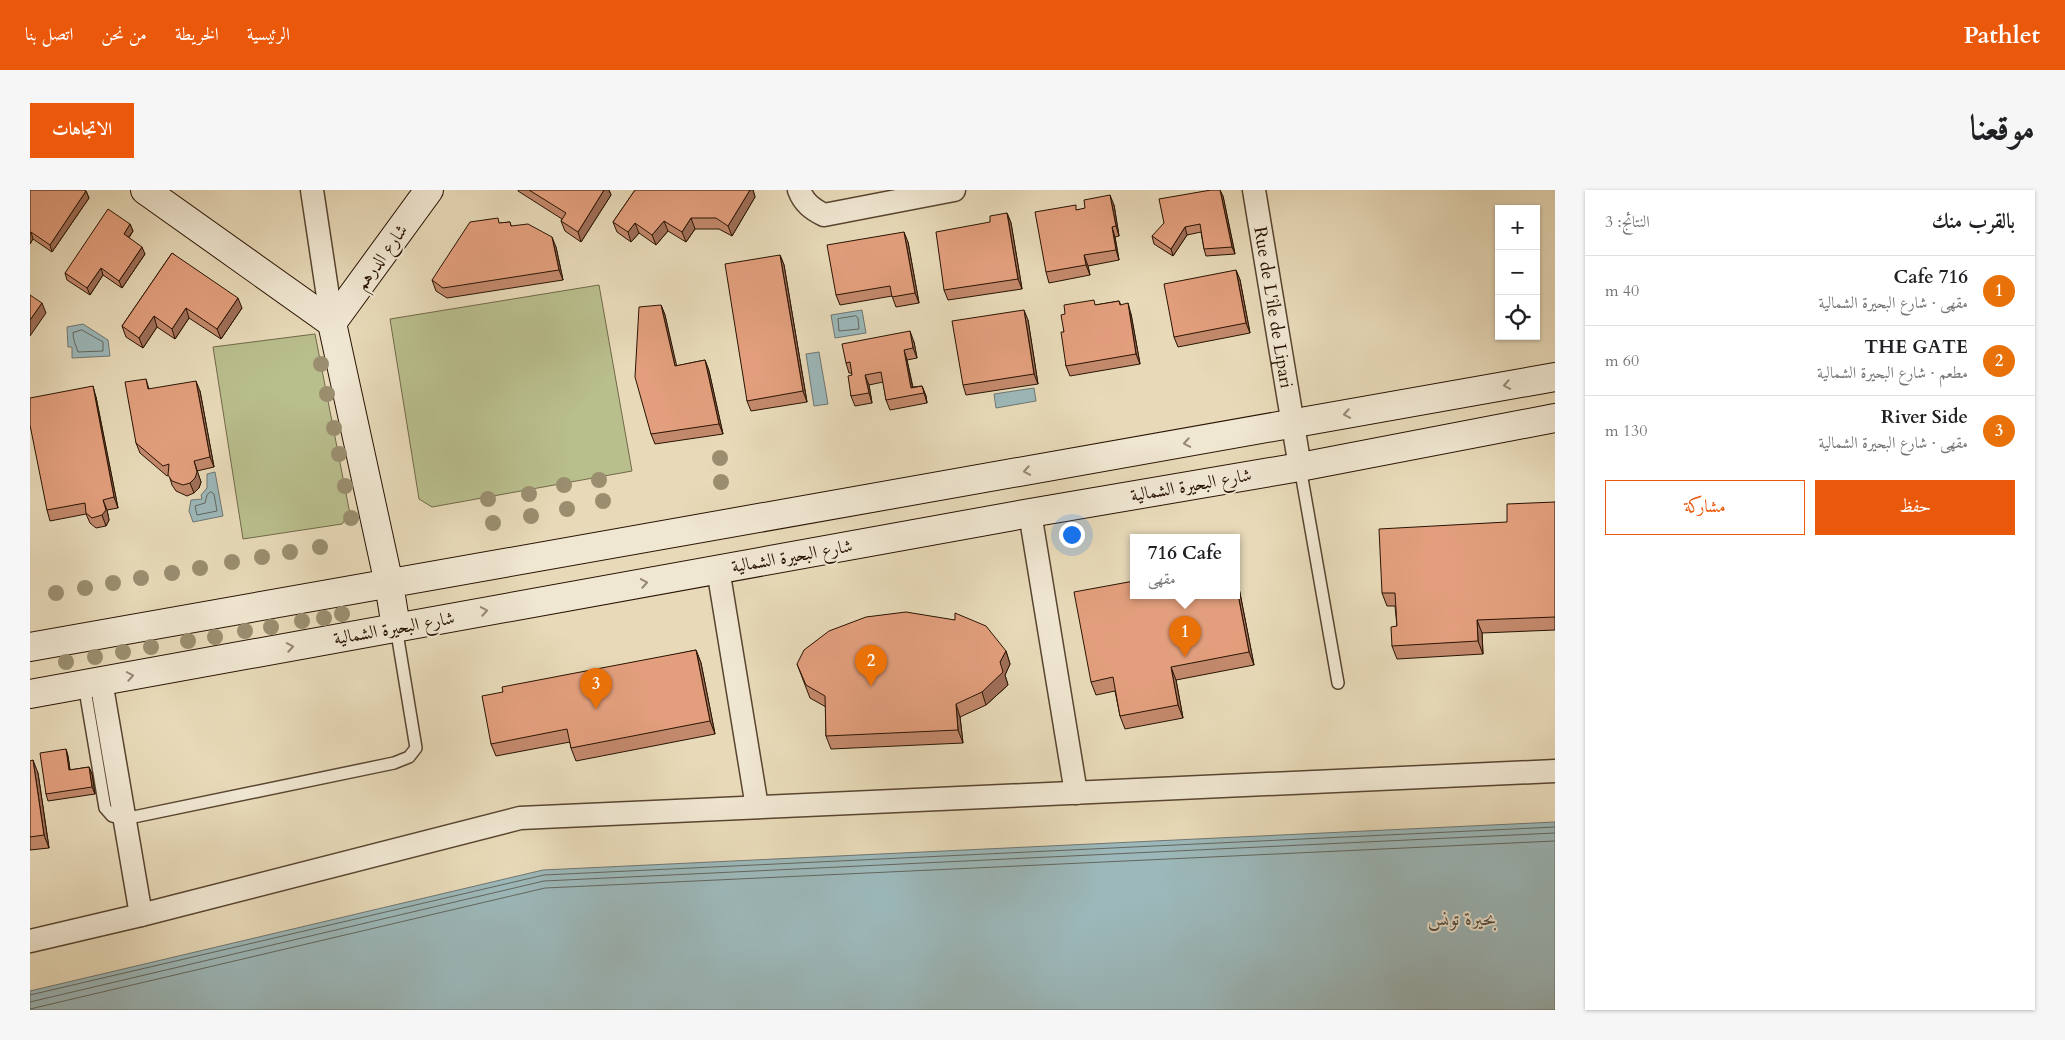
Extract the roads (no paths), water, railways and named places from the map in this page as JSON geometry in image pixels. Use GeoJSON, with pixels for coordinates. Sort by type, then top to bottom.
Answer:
{"type":"FeatureCollection","features":[{"type":"Feature","properties":{"kind":"main road"},"geometry":{"type":"LineString","coordinates":[[145,190],[332,323],[389,584],[396,627]]}},
{"type":"Feature","properties":{"kind":"main road","name":"شارع الدرهم"},"geometry":{"type":"LineString","coordinates":[[332,323],[429,190]]}},
{"type":"Feature","properties":{"kind":"main road"},"geometry":{"type":"LineString","coordinates":[[30,647],[1555,377]]}},
{"type":"Feature","properties":{"kind":"main road","name":"شارع البحيرة الشمالية"},"geometry":{"type":"LineString","coordinates":[[30,694],[1030,513],[1300,467],[1555,418]]}},
{"type":"Feature","properties":{"kind":"street"},"geometry":{"type":"LineString","coordinates":[[312,190],[332,323]]}},
{"type":"Feature","properties":{"kind":"street"},"geometry":{"type":"LineString","coordinates":[[800,190],[803,200],[813,210],[824,215],[928,192],[954,190]]}},
{"type":"Feature","properties":{"kind":"street","name":"Rue de L'île de Lipari"},"geometry":{"type":"LineString","coordinates":[[1254,190],[1300,467]]}},
{"type":"Feature","properties":{"kind":"street"},"geometry":{"type":"LineString","coordinates":[[1030,513],[1076,793]]}},
{"type":"Feature","properties":{"kind":"street"},"geometry":{"type":"LineString","coordinates":[[718,569],[757,807]]}},
{"type":"Feature","properties":{"kind":"street"},"geometry":{"type":"LineString","coordinates":[[92,683],[124,819],[141,916]]}},
{"type":"Feature","properties":{"kind":"street"},"geometry":{"type":"LineString","coordinates":[[30,941],[141,916],[520,818],[1555,771]]}},
{"type":"Feature","properties":{"kind":"lane"},"geometry":{"type":"LineString","coordinates":[[1300,467],[1338,683]]}},
{"type":"Feature","properties":{"kind":"lane"},"geometry":{"type":"LineString","coordinates":[[124,819],[394,763],[408,757],[416,748],[396,627]]}},
{"type":"Feature","properties":{"kind":"water"},"geometry":{"type":"Polygon","coordinates":[[[862,310],[866,333],[835,338],[831,315],[862,310]]]}},
{"type":"Feature","properties":{"kind":"water"},"geometry":{"type":"Polygon","coordinates":[[[83,324],[108,340],[110,356],[72,358],[72,347],[68,347],[67,327],[83,324]]]}},
{"type":"Feature","properties":{"kind":"water"},"geometry":{"type":"Polygon","coordinates":[[[819,352],[828,404],[814,406],[806,354],[819,352]]]}},
{"type":"Feature","properties":{"kind":"water"},"geometry":{"type":"Polygon","coordinates":[[[1034,388],[1036,401],[996,408],[994,394],[1034,388]]]}},
{"type":"Feature","properties":{"kind":"water"},"geometry":{"type":"Polygon","coordinates":[[[215,472],[223,516],[193,522],[189,511],[191,500],[202,499],[201,495],[207,488],[207,474],[215,472]]]}},
{"type":"Feature","properties":{"kind":"water","name":"بحيرة تونس"},"geometry":{"type":"Polygon","coordinates":[[[1555,822],[1555,1010],[30,1010],[30,991],[543,870],[1555,822]]]}},
{"type":"Feature","properties":{"kind":"place","name":"716 Cafe"},"geometry":{"type":"Point","coordinates":[1185,657]}},
{"type":"Feature","properties":{"kind":"place","name":"THE GATE"},"geometry":{"type":"Point","coordinates":[871,686]}},
{"type":"Feature","properties":{"kind":"place","name":"River Side"},"geometry":{"type":"Point","coordinates":[596,709]}}]}
